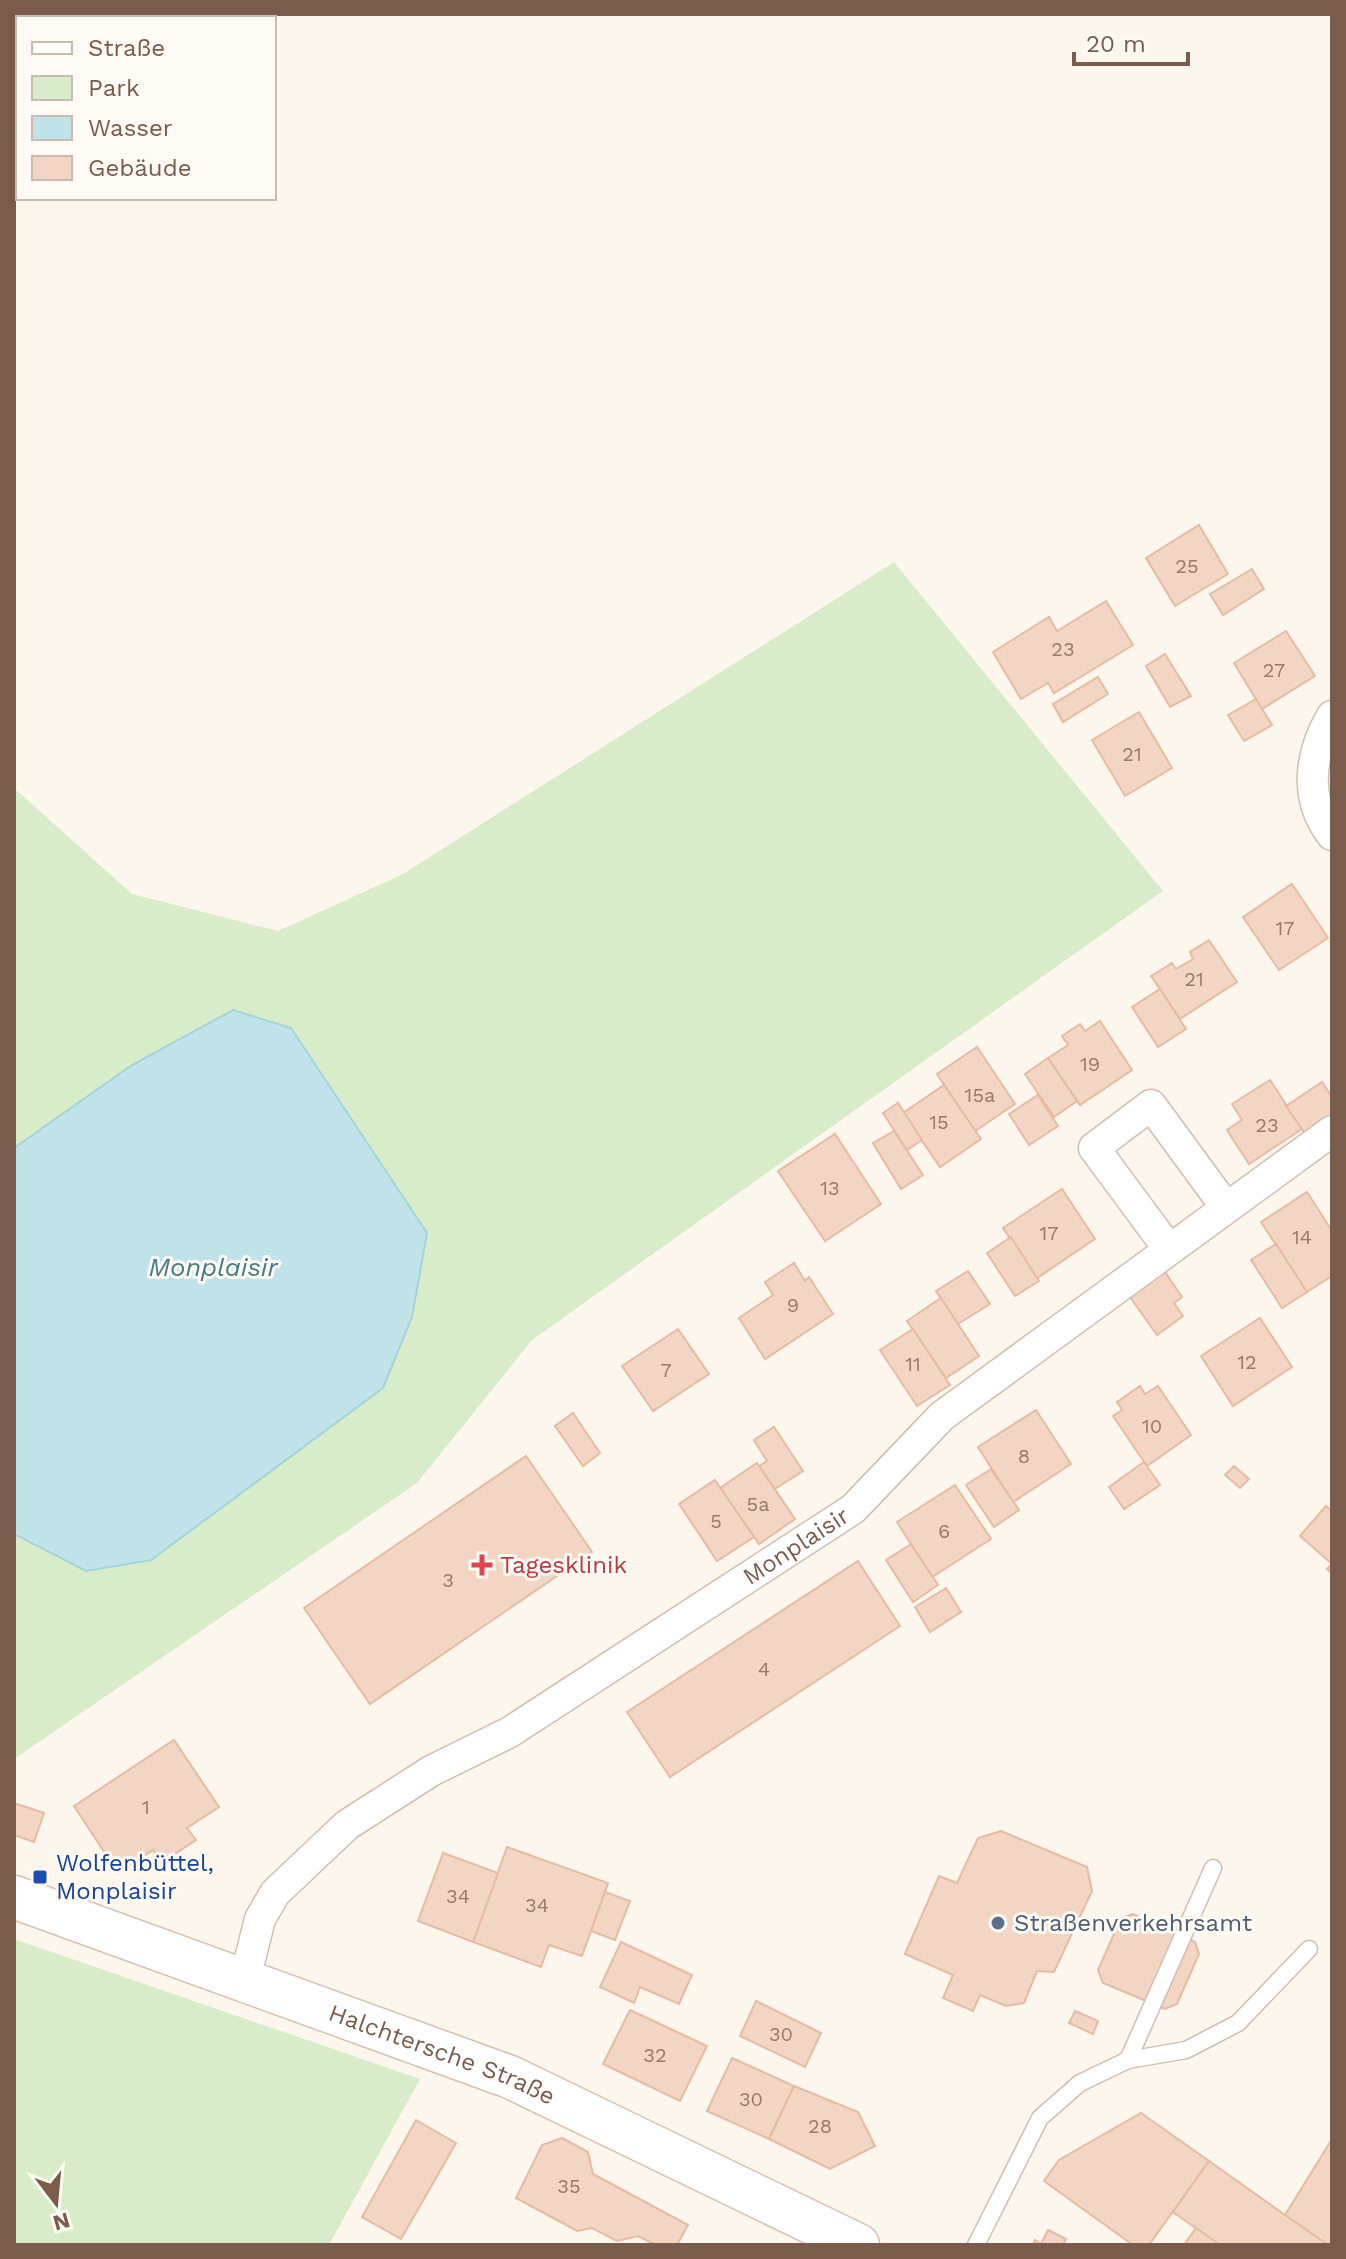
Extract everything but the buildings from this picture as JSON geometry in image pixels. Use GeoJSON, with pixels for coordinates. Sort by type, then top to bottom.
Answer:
{"type":"FeatureCollection","features":[{"type":"Feature","properties":{"kind":"main road","name":"Halchtersche Straße"},"geometry":{"type":"LineString","coordinates":[[14,1897],[510,2077],[858,2245]]}},
{"type":"Feature","properties":{"kind":"street"},"geometry":{"type":"LineString","coordinates":[[1332,716],[1317,741],[1311,770],[1315,798],[1332,835]]}},
{"type":"Feature","properties":{"kind":"street"},"geometry":{"type":"LineString","coordinates":[[1168,1248],[1094,1148],[1151,1105],[1225,1206]]}},
{"type":"Feature","properties":{"kind":"street","name":"Monplaisir"},"geometry":{"type":"LineString","coordinates":[[245,1979],[260,1919],[275,1893],[347,1825],[431,1771],[510,1732],[853,1509],[942,1416],[1225,1206],[1332,1131]]}},
{"type":"Feature","properties":{"kind":"lane"},"geometry":{"type":"LineString","coordinates":[[1128,2060],[1213,1868]]}},
{"type":"Feature","properties":{"kind":"lane"},"geometry":{"type":"LineString","coordinates":[[976,2245],[1040,2118],[1080,2083],[1128,2060],[1186,2050],[1238,2023],[1309,1949]]}},
{"type":"Feature","properties":{"kind":"green space"},"geometry":{"type":"Polygon","coordinates":[[[894,562],[1163,891],[532,1340],[417,1483],[14,1759],[14,1534],[86,1571],[152,1560],[383,1388],[132,1065],[14,1148],[14,788],[132,894],[278,931],[403,874],[894,562]]]}},
{"type":"Feature","properties":{"kind":"green space"},"geometry":{"type":"Polygon","coordinates":[[[14,1939],[420,2079],[329,2245],[14,2245],[14,1939]]]}},
{"type":"Feature","properties":{"kind":"water","name":"Monplaisir"},"geometry":{"type":"Polygon","coordinates":[[[233,1010],[291,1028],[427,1233],[412,1317],[383,1388],[151,1560],[86,1571],[14,1534],[14,1148],[132,1065],[233,1010]]]}},
{"type":"Feature","properties":{"kind":"place","name":"Tagesklinik"},"geometry":{"type":"Point","coordinates":[482,1565]}},
{"type":"Feature","properties":{"kind":"place","name":"Wolfenbüttel, Monplaisir"},"geometry":{"type":"Point","coordinates":[40,1877]}},
{"type":"Feature","properties":{"kind":"place","name":"Straßenverkehrsamt"},"geometry":{"type":"Point","coordinates":[998,1923]}}]}
